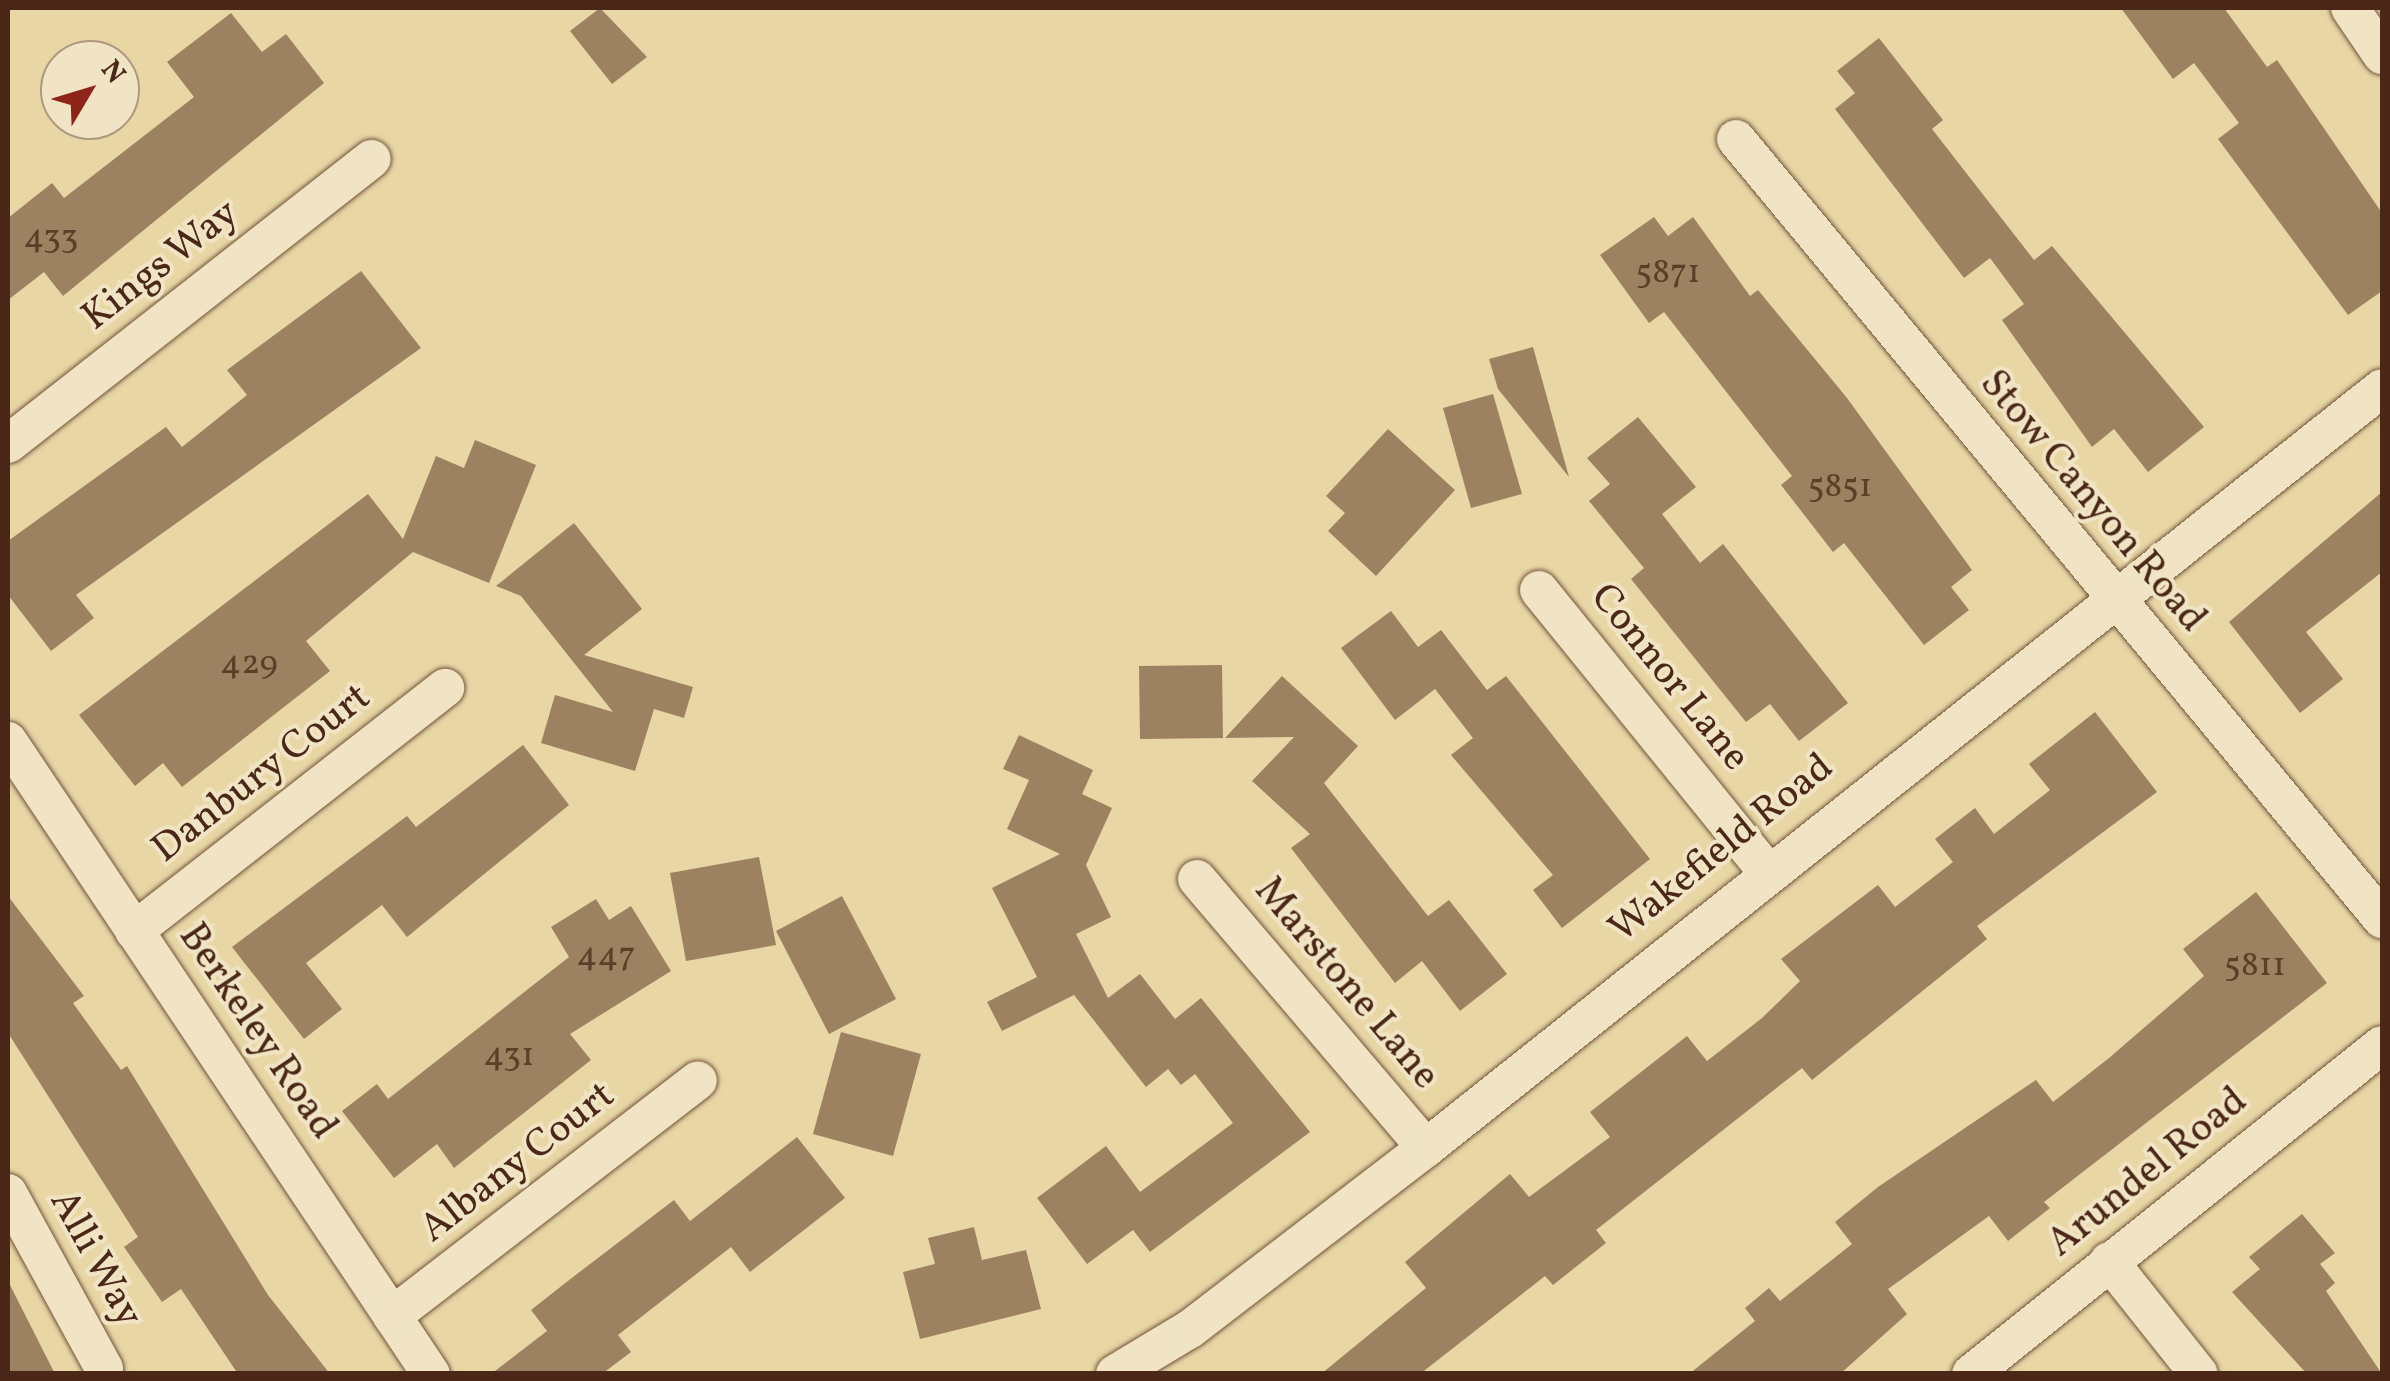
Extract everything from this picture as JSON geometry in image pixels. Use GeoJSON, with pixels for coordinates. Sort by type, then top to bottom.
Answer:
{"type":"FeatureCollection","features":[{"type":"Feature","properties":{"kind":"street"},"geometry":{"type":"LineString","coordinates":[[2350,8],[2382,56]]}},
{"type":"Feature","properties":{"kind":"street","name":"Stow Canyon Road"},"geometry":{"type":"LineString","coordinates":[[1736,139],[2111,597],[2382,919]]}},
{"type":"Feature","properties":{"kind":"street","name":"Kings Way"},"geometry":{"type":"LineString","coordinates":[[8,444],[371,159]]}},
{"type":"Feature","properties":{"kind":"street","name":"Wakefield Road"},"geometry":{"type":"LineString","coordinates":[[1115,1374],[1190,1328],[1426,1148],[1766,870],[2382,388]]}},
{"type":"Feature","properties":{"kind":"street","name":"Connor Lane"},"geometry":{"type":"LineString","coordinates":[[1539,590],[1766,870]]}},
{"type":"Feature","properties":{"kind":"street","name":"Danbury Court"},"geometry":{"type":"LineString","coordinates":[[134,930],[446,688]]}},
{"type":"Feature","properties":{"kind":"street","name":"Berkeley Road"},"geometry":{"type":"LineString","coordinates":[[8,741],[431,1374]]}},
{"type":"Feature","properties":{"kind":"street","name":"Marstone Lane"},"geometry":{"type":"LineString","coordinates":[[1197,879],[1426,1148]]}},
{"type":"Feature","properties":{"kind":"street","name":"Arundel Road"},"geometry":{"type":"LineString","coordinates":[[1971,1374],[2382,1045]]}},
{"type":"Feature","properties":{"kind":"street","name":"Albany Court"},"geometry":{"type":"LineString","coordinates":[[392,1316],[698,1080]]}},
{"type":"Feature","properties":{"kind":"street","name":"Alli Way"},"geometry":{"type":"LineString","coordinates":[[8,1193],[104,1368]]}},
{"type":"Feature","properties":{"kind":"street"},"geometry":{"type":"LineString","coordinates":[[2109,1262],[2199,1374]]}},
{"type":"Feature","properties":{"kind":"building"},"geometry":{"type":"Polygon","coordinates":[[[600,8],[647,57],[612,84],[570,31],[600,8]]]}},
{"type":"Feature","properties":{"kind":"building"},"geometry":{"type":"Polygon","coordinates":[[[2121,8],[2224,8],[2267,67],[2277,60],[2382,213],[2382,291],[2348,315],[2218,139],[2239,123],[2194,63],[2173,79],[2121,8]]]}},
{"type":"Feature","properties":{"kind":"building"},"geometry":{"type":"Polygon","coordinates":[[[231,13],[262,52],[286,34],[324,83],[63,296],[44,272],[8,300],[8,218],[52,183],[64,198],[194,97],[167,62],[231,13]]]}},
{"type":"Feature","properties":{"kind":"building"},"geometry":{"type":"Polygon","coordinates":[[[1879,38],[1943,120],[1932,129],[2034,260],[2052,246],[2204,427],[2148,472],[2114,429],[2092,447],[2002,320],[2024,304],[1990,258],[1964,278],[1835,109],[1855,93],[1837,71],[1879,38]]]}},
{"type":"Feature","properties":{"kind":"building"},"geometry":{"type":"Polygon","coordinates":[[[1654,217],[1668,236],[1693,217],[1750,296],[1758,290],[1847,398],[1972,570],[1951,587],[1969,610],[1924,645],[1844,543],[1833,552],[1781,485],[1792,476],[1664,312],[1649,323],[1600,255],[1654,217]]]}},
{"type":"Feature","properties":{"kind":"building"},"geometry":{"type":"Polygon","coordinates":[[[361,271],[421,348],[76,595],[94,618],[51,651],[8,595],[8,541],[166,427],[182,447],[247,395],[227,370],[361,271]]]}},
{"type":"Feature","properties":{"kind":"building"},"geometry":{"type":"Polygon","coordinates":[[[1533,347],[1569,477],[1498,389],[1489,359],[1533,347]]]}},
{"type":"Feature","properties":{"kind":"building"},"geometry":{"type":"Polygon","coordinates":[[[1493,394],[1522,494],[1471,508],[1443,408],[1493,394]]]}},
{"type":"Feature","properties":{"kind":"building"},"geometry":{"type":"Polygon","coordinates":[[[1638,417],[1696,487],[1662,514],[1700,563],[1723,544],[1848,703],[1799,741],[1770,704],[1746,722],[1631,579],[1644,568],[1589,501],[1610,484],[1587,458],[1638,417]]]}},
{"type":"Feature","properties":{"kind":"building"},"geometry":{"type":"Polygon","coordinates":[[[1388,429],[1455,490],[1376,576],[1328,531],[1345,513],[1326,496],[1388,429]]]}},
{"type":"Feature","properties":{"kind":"building"},"geometry":{"type":"Polygon","coordinates":[[[475,440],[536,465],[489,583],[413,552],[306,641],[330,671],[182,787],[163,763],[135,786],[79,715],[368,494],[403,539],[436,456],[464,468],[475,440]]]}},
{"type":"Feature","properties":{"kind":"building"},"geometry":{"type":"Polygon","coordinates":[[[2382,492],[2382,572],[2306,632],[2343,679],[2300,713],[2229,622],[2382,492]]]}},
{"type":"Feature","properties":{"kind":"building"},"geometry":{"type":"Polygon","coordinates":[[[574,523],[642,609],[584,655],[693,687],[684,718],[654,709],[635,771],[541,743],[555,695],[613,712],[521,596],[496,586],[574,523]]]}},
{"type":"Feature","properties":{"kind":"building"},"geometry":{"type":"Polygon","coordinates":[[[1391,611],[1418,647],[1441,630],[1487,690],[1506,676],[1650,859],[1562,928],[1533,890],[1553,875],[1451,755],[1473,738],[1435,689],[1395,720],[1341,648],[1391,611]]]}},
{"type":"Feature","properties":{"kind":"building"},"geometry":{"type":"Polygon","coordinates":[[[1222,665],[1223,738],[1140,739],[1139,666],[1222,665]]]}},
{"type":"Feature","properties":{"kind":"building"},"geometry":{"type":"Polygon","coordinates":[[[1282,676],[1358,746],[1324,783],[1428,916],[1449,900],[1507,974],[1460,1011],[1422,961],[1395,983],[1291,848],[1310,834],[1252,781],[1294,737],[1225,738],[1282,676]]]}},
{"type":"Feature","properties":{"kind":"building"},"geometry":{"type":"Polygon","coordinates":[[[2095,712],[2157,792],[1977,926],[1987,939],[1812,1080],[1802,1068],[1596,1230],[1606,1243],[1553,1285],[1545,1276],[1420,1374],[1321,1374],[1426,1288],[1405,1262],[1510,1174],[1529,1197],[1610,1137],[1590,1112],[1687,1036],[1707,1061],[1762,1018],[1800,981],[1781,959],[1878,885],[1895,907],[1953,862],[1935,839],[1975,808],[1994,834],[2050,790],[2029,764],[2095,712]]]}},
{"type":"Feature","properties":{"kind":"building"},"geometry":{"type":"Polygon","coordinates":[[[1019,735],[1093,770],[1082,794],[1112,808],[1086,865],[1111,917],[1076,934],[1108,998],[1140,974],[1175,1019],[1201,998],[1310,1132],[1150,1252],[1133,1230],[1087,1264],[1037,1198],[1106,1146],[1140,1192],[1233,1123],[1195,1074],[1181,1085],[1168,1069],[1146,1087],[1074,995],[1002,1031],[987,1002],[1037,977],[992,888],[1060,854],[1007,829],[1029,780],[1003,769],[1019,735]]]}},
{"type":"Feature","properties":{"kind":"building"},"geometry":{"type":"Polygon","coordinates":[[[523,745],[569,805],[407,937],[382,905],[306,963],[342,1009],[304,1039],[232,947],[407,816],[416,827],[523,745]]]}},
{"type":"Feature","properties":{"kind":"building"},"geometry":{"type":"Polygon","coordinates":[[[759,857],[776,945],[686,961],[670,873],[759,857]]]}},
{"type":"Feature","properties":{"kind":"building"},"geometry":{"type":"Polygon","coordinates":[[[2256,892],[2327,983],[2044,1202],[2050,1208],[2008,1241],[1989,1216],[1888,1289],[1907,1314],[1840,1374],[1689,1374],[1755,1321],[1745,1308],[1769,1288],[1780,1301],[1852,1244],[1835,1222],[1878,1187],[2036,1080],[2053,1102],[2109,1058],[2204,976],[2183,949],[2256,892]]]}},
{"type":"Feature","properties":{"kind":"building"},"geometry":{"type":"Polygon","coordinates":[[[8,896],[84,996],[73,1003],[121,1070],[127,1066],[268,1295],[330,1374],[238,1374],[181,1289],[162,1302],[124,1247],[138,1237],[8,1033],[8,896]]]}},
{"type":"Feature","properties":{"kind":"building"},"geometry":{"type":"Polygon","coordinates":[[[842,896],[896,999],[829,1034],[776,931],[842,896]]]}},
{"type":"Feature","properties":{"kind":"building"},"geometry":{"type":"Polygon","coordinates":[[[596,899],[609,920],[631,906],[671,971],[570,1034],[591,1060],[454,1168],[437,1144],[394,1178],[342,1111],[377,1084],[388,1099],[569,957],[551,927],[596,899]]]}},
{"type":"Feature","properties":{"kind":"building"},"geometry":{"type":"Polygon","coordinates":[[[841,1032],[921,1054],[893,1156],[813,1134],[841,1032]]]}},
{"type":"Feature","properties":{"kind":"building"},"geometry":{"type":"Polygon","coordinates":[[[797,1137],[845,1198],[750,1272],[731,1247],[618,1335],[631,1352],[602,1374],[491,1374],[547,1331],[531,1310],[573,1277],[674,1200],[690,1221],[797,1137]]]}},
{"type":"Feature","properties":{"kind":"building"},"geometry":{"type":"Polygon","coordinates":[[[2302,1214],[2335,1253],[2320,1264],[2335,1283],[2326,1291],[2382,1374],[2307,1374],[2232,1292],[2260,1269],[2249,1257],[2302,1214]]]}},
{"type":"Feature","properties":{"kind":"building"},"geometry":{"type":"Polygon","coordinates":[[[974,1227],[982,1260],[1026,1250],[1041,1309],[920,1339],[903,1272],[935,1264],[928,1238],[974,1227]]]}},
{"type":"Feature","properties":{"kind":"building"},"geometry":{"type":"Polygon","coordinates":[[[8,1281],[55,1374],[8,1374],[8,1281]]]}}]}
